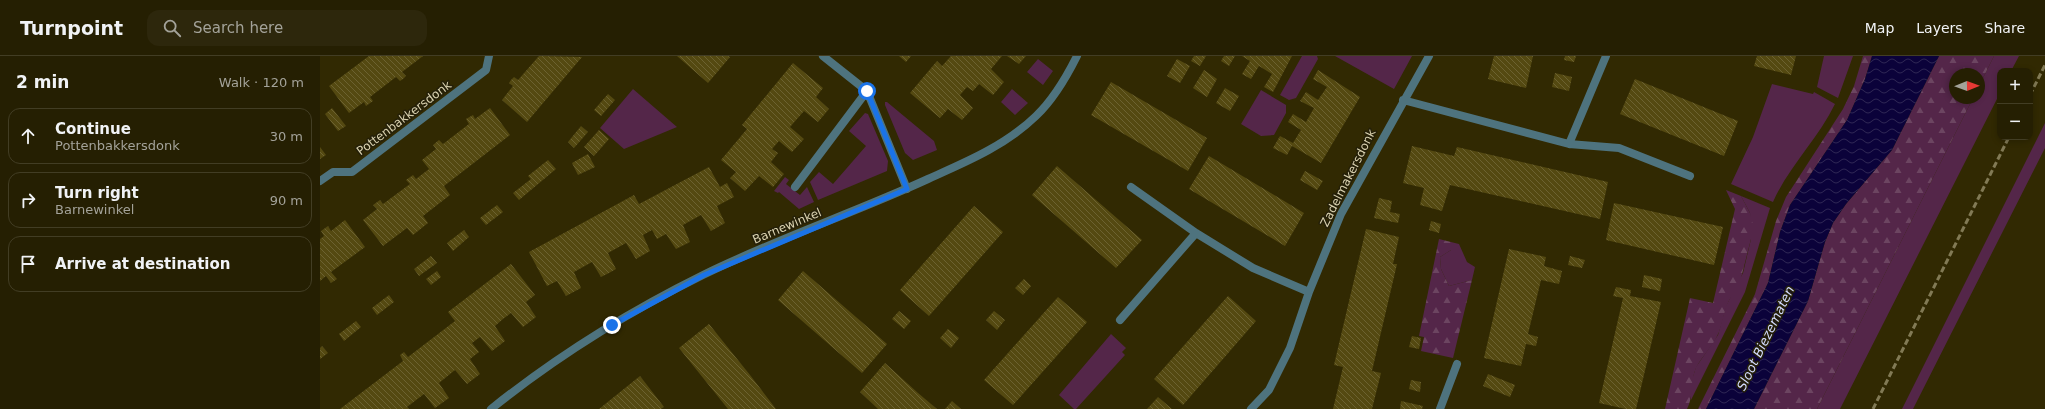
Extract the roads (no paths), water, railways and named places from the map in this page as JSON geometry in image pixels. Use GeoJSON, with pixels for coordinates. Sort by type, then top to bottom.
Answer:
{"type":"FeatureCollection","features":[{"type":"Feature","properties":{"kind":"street","name":"Pottenbakkersdonk"},"geometry":{"type":"LineString","coordinates":[[320,181],[334,172],[352,172],[486,70],[489,56]]}},
{"type":"Feature","properties":{"kind":"street"},"geometry":{"type":"LineString","coordinates":[[823,56],[867,91],[907,189]]}},
{"type":"Feature","properties":{"kind":"street","name":"Barnewinkel"},"geometry":{"type":"LineString","coordinates":[[491,409],[524,382],[605,329],[670,292],[724,266],[907,189],[996,147],[1036,117],[1066,79],[1077,56]]}},
{"type":"Feature","properties":{"kind":"street","name":"Zadelmakersdonk"},"geometry":{"type":"LineString","coordinates":[[1251,409],[1268,390],[1290,348],[1309,292],[1341,214],[1403,100],[1429,56]]}},
{"type":"Feature","properties":{"kind":"street"},"geometry":{"type":"LineString","coordinates":[[1569,144],[1606,56]]}},
{"type":"Feature","properties":{"kind":"street"},"geometry":{"type":"LineString","coordinates":[[795,187],[867,91]]}},
{"type":"Feature","properties":{"kind":"street"},"geometry":{"type":"LineString","coordinates":[[1403,100],[1569,144],[1619,148],[1690,176]]}},
{"type":"Feature","properties":{"kind":"street"},"geometry":{"type":"LineString","coordinates":[[1130,188],[1196,233],[1253,268],[1309,292]]}},
{"type":"Feature","properties":{"kind":"street"},"geometry":{"type":"LineString","coordinates":[[1120,320],[1196,233]]}},
{"type":"Feature","properties":{"kind":"street"},"geometry":{"type":"LineString","coordinates":[[1440,409],[1457,364]]}},
{"type":"Feature","properties":{"kind":"water","name":"Sloot Biezematen"},"geometry":{"type":"Polygon","coordinates":[[[1872,56],[1939,56],[1892,150],[1846,204],[1833,223],[1825,242],[1808,301],[1754,409],[1706,409],[1768,283],[1780,232],[1790,205],[1847,120],[1865,79],[1872,56]]]}},
{"type":"Feature","properties":{"kind":"railway"},"geometry":{"type":"LineString","coordinates":[[2033,89],[2045,65]]}},
{"type":"Feature","properties":{"kind":"railway"},"geometry":{"type":"LineString","coordinates":[[1873,409],[2008,140]]}}]}
